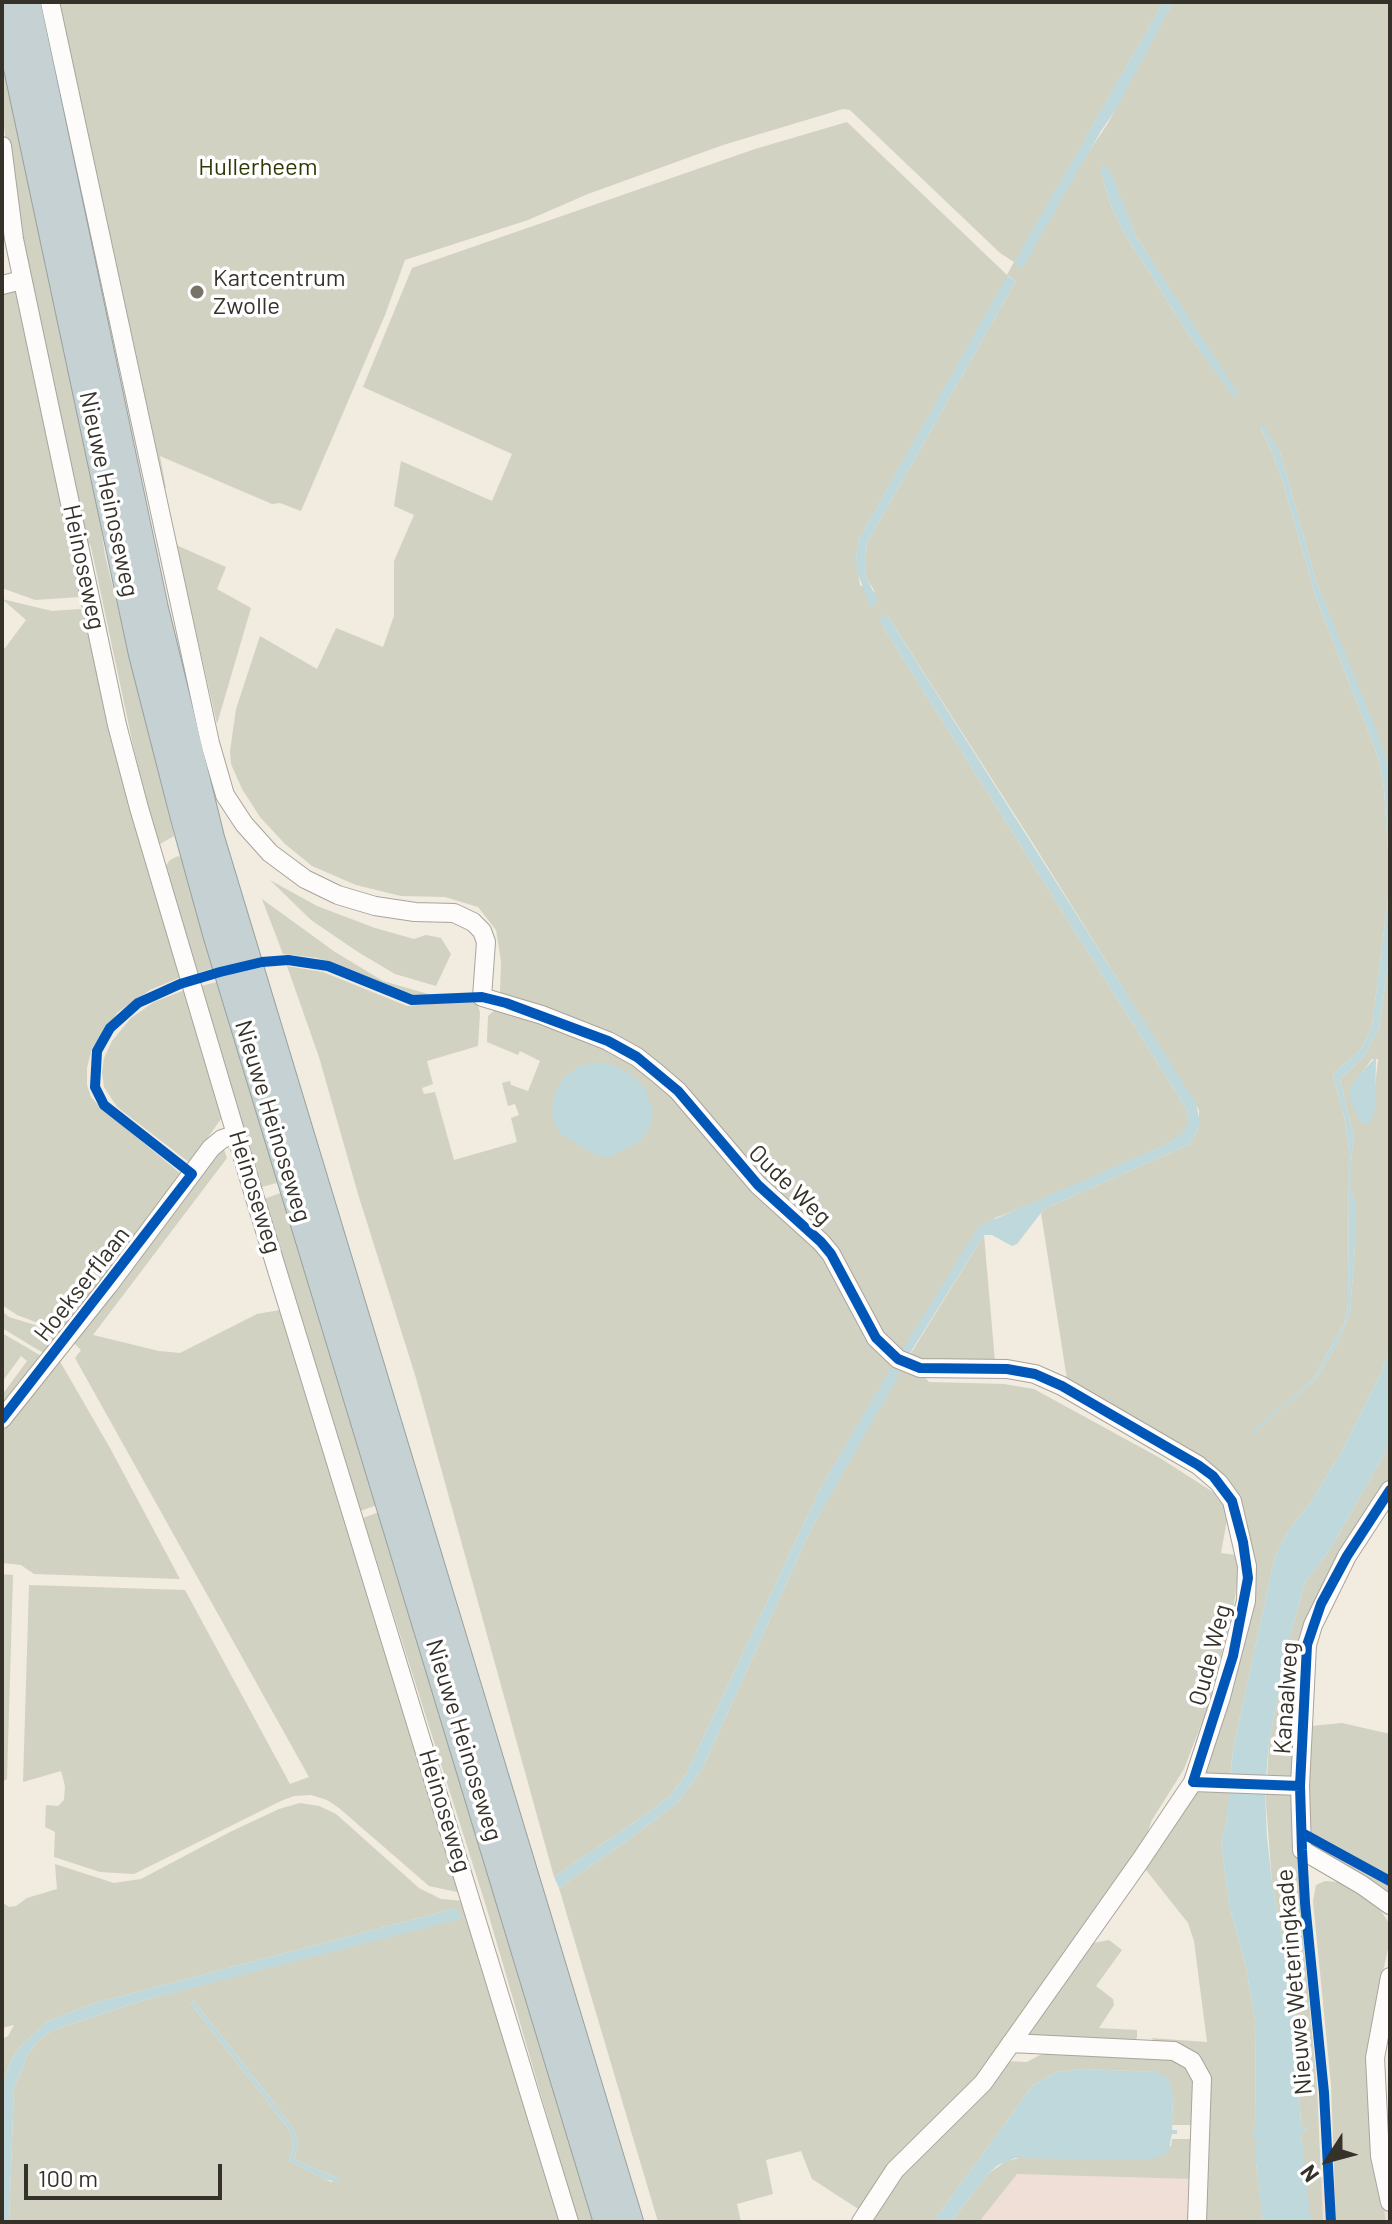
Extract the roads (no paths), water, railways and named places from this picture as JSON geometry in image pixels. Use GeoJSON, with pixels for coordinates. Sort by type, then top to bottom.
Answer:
{"type":"FeatureCollection","features":[{"type":"Feature","properties":{"kind":"highway","name":"Nieuwe Heinoseweg"},"geometry":{"type":"LineString","coordinates":[[4,2],[143,654],[189,833],[222,952],[444,1673],[608,2222]]}},
{"type":"Feature","properties":{"kind":"highway","name":"Nieuwe Heinoseweg"},"geometry":{"type":"LineString","coordinates":[[26,2],[154,609],[210,838],[531,1889],[629,2222]]}},
{"type":"Feature","properties":{"kind":"street","name":"Oude Weg"},"geometry":{"type":"LineString","coordinates":[[50,2],[176,594],[225,795],[244,824],[270,853],[305,879],[338,895],[375,906],[415,912],[454,913],[473,922],[482,931],[486,942],[482,997],[530,1011],[608,1041],[637,1057],[657,1073],[678,1091],[758,1185],[821,1242],[831,1254],[876,1338],[898,1359],[920,1368],[1007,1369],[1035,1374],[1062,1386],[1198,1465],[1220,1484],[1236,1513],[1248,1578],[1233,1656],[1201,1782]]}},
{"type":"Feature","properties":{"kind":"street","name":"Heinoseweg"},"geometry":{"type":"LineString","coordinates":[[2,146],[22,280],[117,725],[153,859],[569,2222]]}},
{"type":"Feature","properties":{"kind":"street"},"geometry":{"type":"LineString","coordinates":[[2,285],[22,280]]}},
{"type":"Feature","properties":{"kind":"street","name":"Hoekserflaan"},"geometry":{"type":"LineString","coordinates":[[2,1419],[108,1286],[211,1148],[222,1139],[237,1134]]}},
{"type":"Feature","properties":{"kind":"street","name":"Kanaalweg"},"geometry":{"type":"LineString","coordinates":[[1390,1490],[1347,1556],[1313,1625],[1307,1645],[1292,1786],[1302,1842],[1390,1905]]}},
{"type":"Feature","properties":{"kind":"street"},"geometry":{"type":"LineString","coordinates":[[861,2222],[895,2170],[972,2097],[1140,1861],[1201,1782],[1292,1786]]}},
{"type":"Feature","properties":{"kind":"street"},"geometry":{"type":"LineString","coordinates":[[1390,1977],[1375,2058],[1380,2156],[1390,2202]]}},
{"type":"Feature","properties":{"kind":"street"},"geometry":{"type":"LineString","coordinates":[[1011,2043],[1174,2051],[1192,2061],[1202,2079],[1197,2222]]}},
{"type":"Feature","properties":{"kind":"water"},"geometry":{"type":"Polygon","coordinates":[[[1163,2],[1173,2],[1118,106],[1022,269],[1014,263],[1163,2]]]}},
{"type":"Feature","properties":{"kind":"water"},"geometry":{"type":"Polygon","coordinates":[[[1102,164],[1110,170],[1136,236],[1238,393],[1234,398],[1193,341],[1124,233],[1110,204],[1101,172],[1102,164]]]}},
{"type":"Feature","properties":{"kind":"water"},"geometry":{"type":"Polygon","coordinates":[[[1007,276],[1016,281],[867,543],[867,579],[877,599],[876,604],[870,607],[857,571],[859,539],[1007,276]]]}},
{"type":"Feature","properties":{"kind":"water"},"geometry":{"type":"Polygon","coordinates":[[[1264,426],[1280,452],[1316,581],[1387,761],[1390,781],[1390,879],[1384,788],[1378,757],[1316,598],[1282,479],[1260,428],[1264,426]]]}},
{"type":"Feature","properties":{"kind":"water"},"geometry":{"type":"Polygon","coordinates":[[[887,615],[1196,1103],[1199,1118],[1199,1127],[1190,1144],[1044,1209],[1017,1244],[1012,1246],[992,1235],[984,1235],[910,1353],[902,1350],[979,1226],[1169,1143],[1185,1131],[1188,1117],[1187,1110],[882,625],[879,619],[887,615]]]}},
{"type":"Feature","properties":{"kind":"water"},"geometry":{"type":"Polygon","coordinates":[[[1390,882],[1390,952],[1379,1029],[1364,1057],[1340,1079],[1354,1139],[1351,1190],[1355,1200],[1355,1246],[1350,1313],[1338,1343],[1316,1378],[1253,1434],[1315,1376],[1344,1323],[1348,1306],[1349,1150],[1333,1074],[1361,1049],[1372,1027],[1390,882]]]}},
{"type":"Feature","properties":{"kind":"water"},"geometry":{"type":"Polygon","coordinates":[[[1376,1057],[1375,1110],[1371,1121],[1366,1124],[1360,1122],[1349,1097],[1351,1087],[1376,1057]]]}},
{"type":"Feature","properties":{"kind":"water"},"geometry":{"type":"Polygon","coordinates":[[[599,1062],[632,1075],[645,1088],[653,1113],[650,1127],[640,1142],[608,1158],[594,1154],[561,1134],[553,1120],[552,1105],[564,1078],[579,1066],[599,1062]]]}},
{"type":"Feature","properties":{"kind":"water"},"geometry":{"type":"Polygon","coordinates":[[[1390,1347],[1390,1444],[1332,1546],[1304,1585],[1289,1640],[1269,1742],[1265,1791],[1267,1837],[1295,2010],[1301,2126],[1306,2131],[1301,2133],[1311,2222],[1263,2222],[1256,2136],[1252,2135],[1252,2131],[1256,2130],[1255,2020],[1246,1967],[1229,1904],[1221,1842],[1226,1825],[1233,1749],[1275,1556],[1289,1529],[1309,1505],[1342,1451],[1380,1375],[1390,1347]]]}},
{"type":"Feature","properties":{"kind":"water"},"geometry":{"type":"Polygon","coordinates":[[[891,1368],[900,1373],[810,1531],[702,1769],[678,1802],[559,1888],[554,1877],[671,1795],[687,1772],[822,1485],[891,1368]]]}},
{"type":"Feature","properties":{"kind":"water"},"geometry":{"type":"Polygon","coordinates":[[[457,1908],[461,1919],[141,2001],[53,2030],[37,2042],[27,2056],[14,2089],[9,2222],[2,2222],[2,2090],[9,2065],[18,2049],[46,2022],[95,2003],[457,1908]]]}},
{"type":"Feature","properties":{"kind":"water"},"geometry":{"type":"Polygon","coordinates":[[[194,2001],[292,2126],[298,2143],[294,2159],[339,2179],[340,2183],[289,2161],[294,2143],[288,2128],[191,2004],[194,2001]]]}},
{"type":"Feature","properties":{"kind":"water"},"geometry":{"type":"Polygon","coordinates":[[[1082,2069],[1157,2072],[1169,2078],[1173,2094],[1172,2130],[1177,2130],[1177,2134],[1172,2134],[1168,2153],[1150,2160],[1015,2158],[998,2165],[988,2174],[951,2222],[933,2222],[1033,2085],[1057,2072],[1082,2069]]]}},
{"type":"Feature","properties":{"kind":"place","name":"Kartcentrum Zwolle"},"geometry":{"type":"Point","coordinates":[197,292]}},
{"type":"Feature","properties":{"kind":"park label","name":"Hullerheem"},"geometry":{"type":"Point","coordinates":[258,167]}}]}
